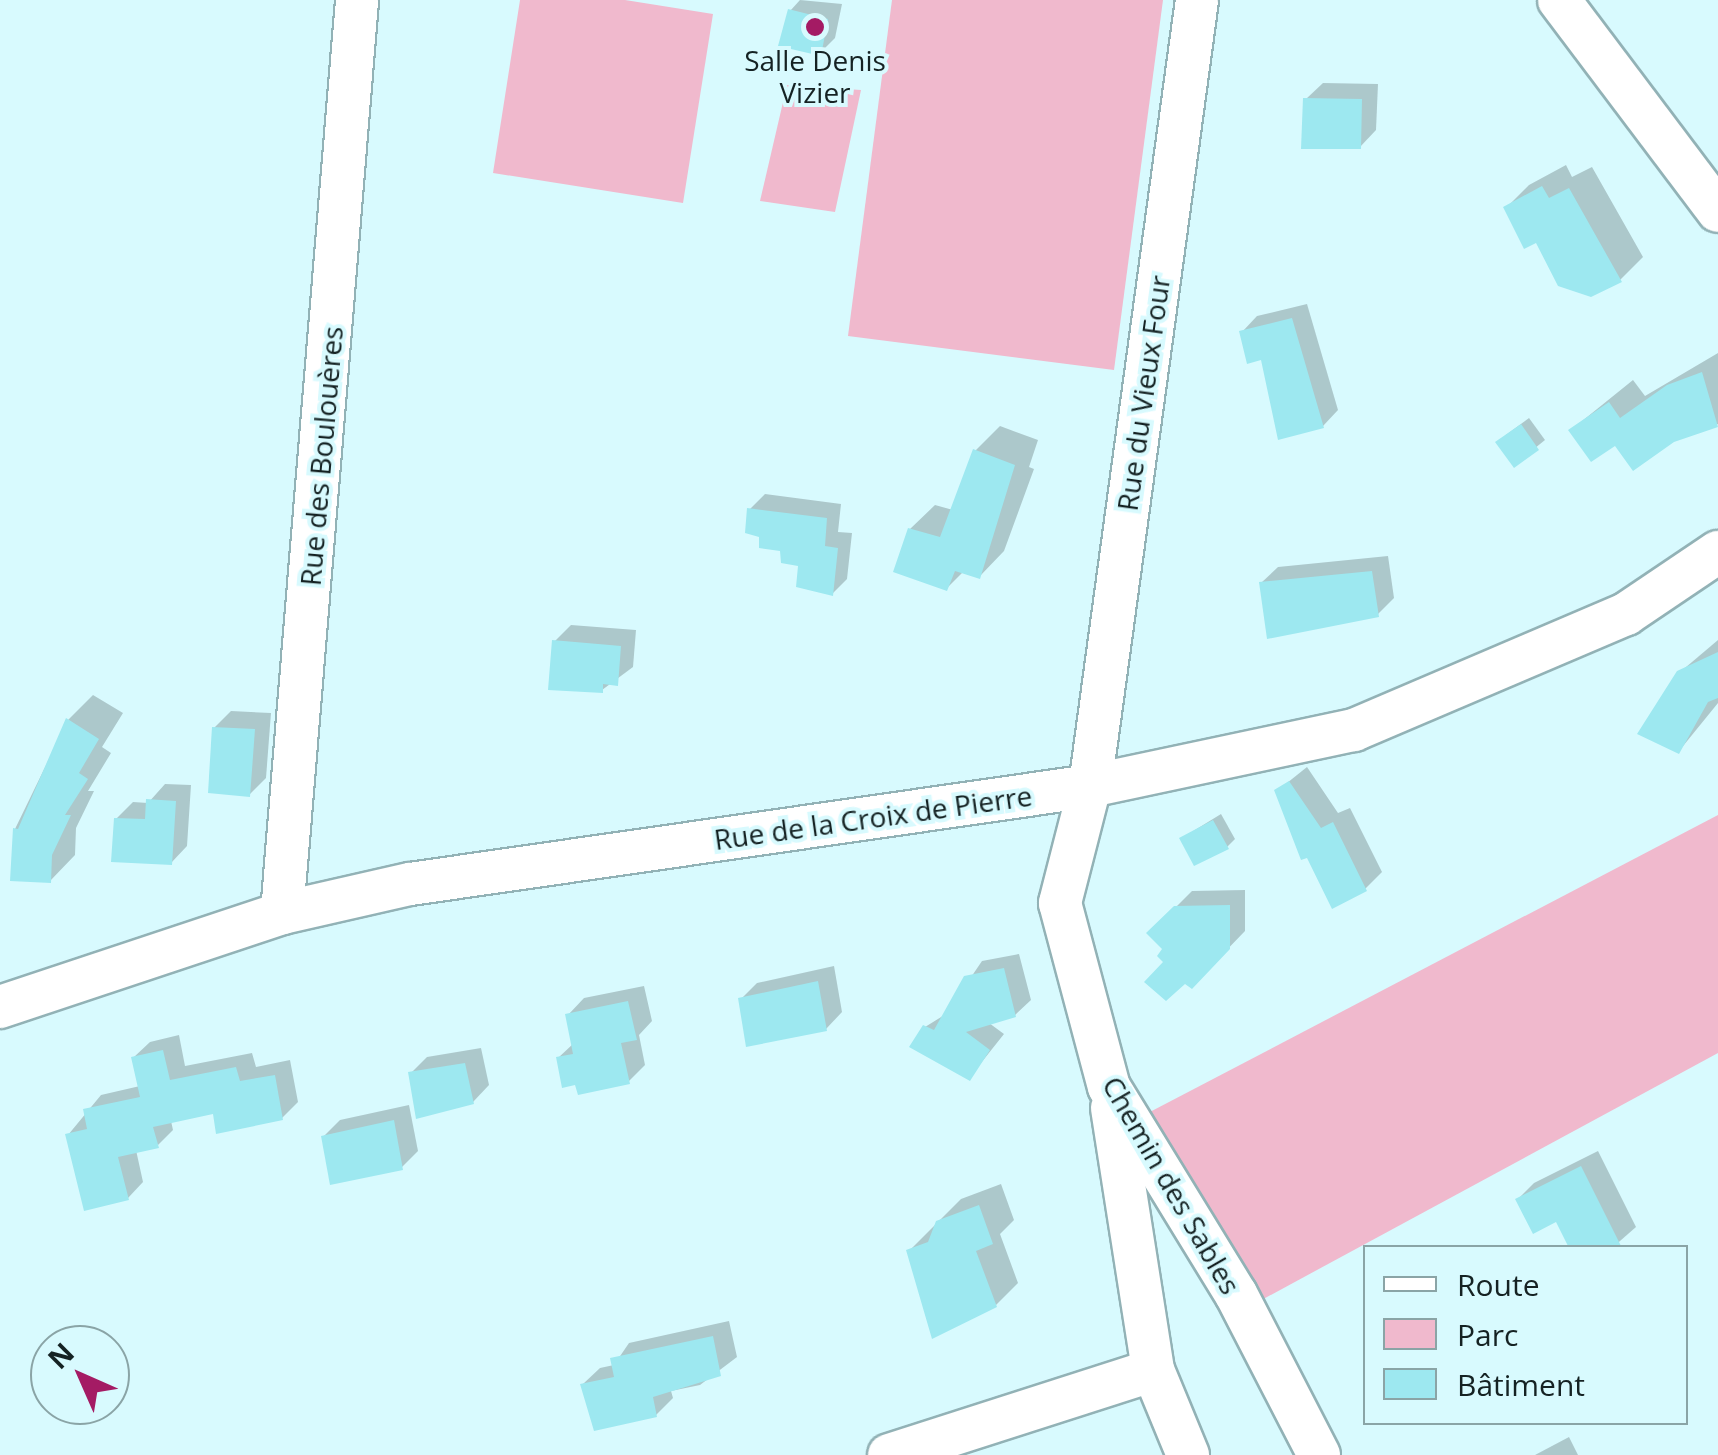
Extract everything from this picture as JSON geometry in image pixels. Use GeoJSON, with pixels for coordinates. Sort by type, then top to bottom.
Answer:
{"type":"FeatureCollection","features":[{"type":"Feature","properties":{"kind":"street","name":"Rue des Boulouères"},"geometry":{"type":"LineString","coordinates":[[282,913],[357,0]]}},
{"type":"Feature","properties":{"kind":"street","name":"Rue du Vieux Four"},"geometry":{"type":"LineString","coordinates":[[1090,786],[1197,0]]}},
{"type":"Feature","properties":{"kind":"street"},"geometry":{"type":"LineString","coordinates":[[1560,0],[1718,211]]}},
{"type":"Feature","properties":{"kind":"street","name":"Rue de la Croix de Pierre"},"geometry":{"type":"LineString","coordinates":[[0,1007],[282,913],[410,884],[1090,786],[1354,730],[1626,614],[1718,552]]}},
{"type":"Feature","properties":{"kind":"street","name":"Chemin des Sables"},"geometry":{"type":"LineString","coordinates":[[1090,786],[1060,903],[1109,1087],[1236,1294],[1319,1455]]}},
{"type":"Feature","properties":{"kind":"street"},"geometry":{"type":"LineString","coordinates":[[1109,1087],[1153,1370],[1188,1455]]}},
{"type":"Feature","properties":{"kind":"street"},"geometry":{"type":"LineString","coordinates":[[889,1455],[1153,1370]]}},
{"type":"Feature","properties":{"kind":"green space"},"geometry":{"type":"Polygon","coordinates":[[[520,0],[625,0],[713,14],[683,203],[493,173],[520,0]]]}},
{"type":"Feature","properties":{"kind":"green space"},"geometry":{"type":"Polygon","coordinates":[[[892,0],[1163,0],[1114,370],[848,336],[892,0]]]}},
{"type":"Feature","properties":{"kind":"green space"},"geometry":{"type":"Polygon","coordinates":[[[787,85],[861,90],[835,212],[760,201],[787,85]]]}},
{"type":"Feature","properties":{"kind":"green space"},"geometry":{"type":"Polygon","coordinates":[[[1718,815],[1718,1053],[1256,1303],[1146,1114],[1718,815]]]}},
{"type":"Feature","properties":{"kind":"building"},"geometry":{"type":"Polygon","coordinates":[[[788,9],[828,19],[821,56],[778,46],[788,9]]]}},
{"type":"Feature","properties":{"kind":"building"},"geometry":{"type":"Polygon","coordinates":[[[1303,98],[1362,99],[1361,149],[1301,149],[1303,98]]]}},
{"type":"Feature","properties":{"kind":"building"},"geometry":{"type":"Polygon","coordinates":[[[1542,186],[1549,198],[1569,188],[1622,282],[1591,297],[1558,286],[1536,243],[1524,249],[1503,207],[1542,186]]]}},
{"type":"Feature","properties":{"kind":"building"},"geometry":{"type":"Polygon","coordinates":[[[1292,318],[1324,428],[1278,440],[1261,360],[1247,364],[1239,331],[1292,318]]]}},
{"type":"Feature","properties":{"kind":"building"},"geometry":{"type":"Polygon","coordinates":[[[1702,372],[1718,427],[1674,442],[1633,471],[1615,446],[1591,462],[1568,430],[1609,402],[1620,418],[1667,385],[1702,372]]]}},
{"type":"Feature","properties":{"kind":"building"},"geometry":{"type":"Polygon","coordinates":[[[1521,424],[1539,450],[1514,468],[1495,442],[1521,424]]]}},
{"type":"Feature","properties":{"kind":"building"},"geometry":{"type":"Polygon","coordinates":[[[973,449],[1015,465],[980,579],[955,571],[947,591],[893,572],[908,528],[940,537],[973,449]]]}},
{"type":"Feature","properties":{"kind":"building"},"geometry":{"type":"Polygon","coordinates":[[[747,508],[827,518],[825,546],[838,548],[833,596],[796,587],[798,566],[781,563],[780,551],[759,548],[759,537],[745,533],[747,508]]]}},
{"type":"Feature","properties":{"kind":"building"},"geometry":{"type":"Polygon","coordinates":[[[1372,571],[1379,617],[1267,639],[1259,582],[1372,571]]]}},
{"type":"Feature","properties":{"kind":"building"},"geometry":{"type":"Polygon","coordinates":[[[552,640],[621,646],[618,686],[603,684],[603,693],[548,690],[552,640]]]}},
{"type":"Feature","properties":{"kind":"building"},"geometry":{"type":"Polygon","coordinates":[[[1718,652],[1718,698],[1708,702],[1679,754],[1637,734],[1677,671],[1718,652]]]}},
{"type":"Feature","properties":{"kind":"building"},"geometry":{"type":"Polygon","coordinates":[[[66,718],[99,739],[79,773],[88,779],[65,815],[71,815],[52,855],[51,883],[10,881],[13,828],[18,829],[66,718]]]}},
{"type":"Feature","properties":{"kind":"building"},"geometry":{"type":"Polygon","coordinates":[[[212,727],[255,729],[250,797],[208,793],[212,727]]]}},
{"type":"Feature","properties":{"kind":"building"},"geometry":{"type":"Polygon","coordinates":[[[1289,781],[1321,828],[1333,822],[1367,891],[1332,909],[1307,858],[1301,860],[1274,790],[1289,781]]]}},
{"type":"Feature","properties":{"kind":"building"},"geometry":{"type":"Polygon","coordinates":[[[146,799],[176,801],[172,865],[111,862],[114,818],[145,819],[146,799]]]}},
{"type":"Feature","properties":{"kind":"building"},"geometry":{"type":"Polygon","coordinates":[[[1213,820],[1229,849],[1194,866],[1179,838],[1213,820]]]}},
{"type":"Feature","properties":{"kind":"building"},"geometry":{"type":"Polygon","coordinates":[[[1230,905],[1230,949],[1192,989],[1185,984],[1166,1001],[1144,982],[1163,962],[1157,956],[1162,949],[1146,933],[1174,906],[1230,905]]]}},
{"type":"Feature","properties":{"kind":"building"},"geometry":{"type":"Polygon","coordinates":[[[1004,968],[1016,1017],[966,1032],[990,1050],[970,1081],[909,1047],[923,1025],[934,1030],[964,976],[1004,968]]]}},
{"type":"Feature","properties":{"kind":"building"},"geometry":{"type":"Polygon","coordinates":[[[818,981],[827,1031],[746,1047],[738,998],[818,981]]]}},
{"type":"Feature","properties":{"kind":"building"},"geometry":{"type":"Polygon","coordinates":[[[628,1001],[637,1040],[621,1043],[630,1084],[578,1095],[575,1085],[562,1088],[556,1057],[573,1054],[565,1014],[628,1001]]]}},
{"type":"Feature","properties":{"kind":"building"},"geometry":{"type":"Polygon","coordinates":[[[163,1050],[170,1080],[236,1067],[240,1081],[275,1075],[283,1120],[216,1134],[213,1114],[153,1127],[159,1148],[118,1157],[129,1200],[84,1211],[65,1134],[87,1129],[83,1109],[140,1097],[131,1057],[163,1050]]]}},
{"type":"Feature","properties":{"kind":"building"},"geometry":{"type":"Polygon","coordinates":[[[465,1063],[474,1104],[416,1119],[408,1072],[465,1063]]]}},
{"type":"Feature","properties":{"kind":"building"},"geometry":{"type":"Polygon","coordinates":[[[394,1120],[403,1170],[330,1185],[321,1136],[394,1120]]]}},
{"type":"Feature","properties":{"kind":"building"},"geometry":{"type":"Polygon","coordinates":[[[1581,1166],[1620,1245],[1568,1245],[1556,1222],[1533,1234],[1515,1199],[1581,1166]]]}},
{"type":"Feature","properties":{"kind":"building"},"geometry":{"type":"Polygon","coordinates":[[[979,1205],[993,1244],[976,1251],[997,1307],[932,1339],[906,1250],[928,1242],[936,1221],[979,1205]]]}},
{"type":"Feature","properties":{"kind":"building"},"geometry":{"type":"Polygon","coordinates":[[[713,1336],[721,1376],[653,1397],[657,1417],[594,1431],[580,1384],[614,1377],[610,1358],[713,1336]]]}},
{"type":"Feature","properties":{"kind":"place","name":"Salle Denis Vizier"},"geometry":{"type":"Point","coordinates":[815,27]}}]}
